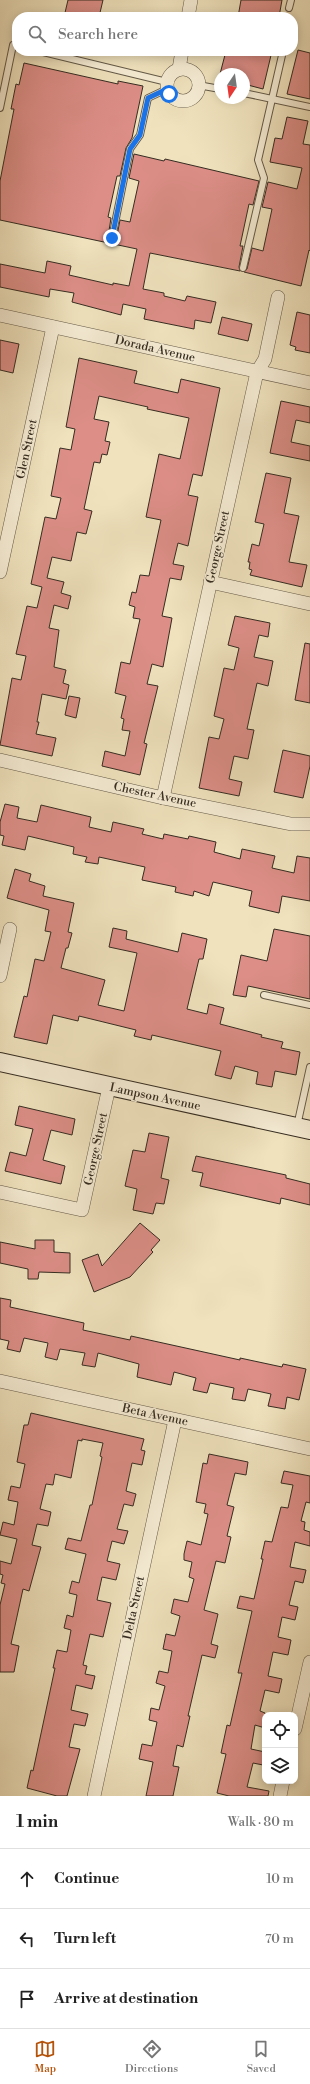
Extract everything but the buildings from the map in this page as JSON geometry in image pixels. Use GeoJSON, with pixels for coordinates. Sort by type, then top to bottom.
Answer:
{"type":"FeatureCollection","features":[{"type":"Feature","properties":{"kind":"street"},"geometry":{"type":"LineString","coordinates":[[189,12],[191,0]]}},
{"type":"Feature","properties":{"kind":"street"},"geometry":{"type":"LineString","coordinates":[[179,69],[181,56]]}},
{"type":"Feature","properties":{"kind":"street"},"geometry":{"type":"LineString","coordinates":[[179,69],[184,69],[194,74],[197,78],[198,85],[193,97],[183,101],[173,98],[167,85],[171,74],[179,69]]}},
{"type":"Feature","properties":{"kind":"street","name":"George Street"},"geometry":{"type":"LineString","coordinates":[[162,798],[257,372],[265,359],[278,297]]}},
{"type":"Feature","properties":{"kind":"street","name":"Dorada Avenue"},"geometry":{"type":"LineString","coordinates":[[0,315],[310,383]]}},
{"type":"Feature","properties":{"kind":"street","name":"Glen Street"},"geometry":{"type":"LineString","coordinates":[[0,572],[53,327]]}},
{"type":"Feature","properties":{"kind":"street"},"geometry":{"type":"LineString","coordinates":[[210,582],[310,604]]}},
{"type":"Feature","properties":{"kind":"street","name":"Chester Avenue"},"geometry":{"type":"LineString","coordinates":[[0,760],[162,798],[291,824],[310,824]]}},
{"type":"Feature","properties":{"kind":"street"},"geometry":{"type":"LineString","coordinates":[[0,976],[10,929]]}},
{"type":"Feature","properties":{"kind":"street","name":"Lampson Avenue"},"geometry":{"type":"LineString","coordinates":[[0,1062],[304,1129]]}},
{"type":"Feature","properties":{"kind":"street","name":"George Street"},"geometry":{"type":"LineString","coordinates":[[0,1192],[82,1210],[109,1087]]}},
{"type":"Feature","properties":{"kind":"street","name":"Beta Avenue"},"geometry":{"type":"LineString","coordinates":[[0,1381],[310,1449]]}},
{"type":"Feature","properties":{"kind":"street","name":"Delta Street"},"geometry":{"type":"LineString","coordinates":[[94,1796],[175,1420]]}},
{"type":"Feature","properties":{"kind":"street"},"geometry":{"type":"LineString","coordinates":[[298,1716],[310,1662]]}},
{"type":"Feature","properties":{"kind":"street"},"geometry":{"type":"LineString","coordinates":[[280,1796],[283,1784]]}},
{"type":"Feature","properties":{"kind":"lane"},"geometry":{"type":"LineString","coordinates":[[289,8],[291,0]]}},
{"type":"Feature","properties":{"kind":"lane"},"geometry":{"type":"LineString","coordinates":[[0,108],[12,50]]}},
{"type":"Feature","properties":{"kind":"lane"},"geometry":{"type":"LineString","coordinates":[[58,56],[167,85]]}},
{"type":"Feature","properties":{"kind":"lane"},"geometry":{"type":"LineString","coordinates":[[243,268],[264,178],[258,160],[282,56]]}},
{"type":"Feature","properties":{"kind":"lane"},"geometry":{"type":"LineString","coordinates":[[112,238],[130,149],[140,135],[148,98],[167,85]]}},
{"type":"Feature","properties":{"kind":"lane"},"geometry":{"type":"LineString","coordinates":[[198,85],[214,88]]}},
{"type":"Feature","properties":{"kind":"lane"},"geometry":{"type":"LineString","coordinates":[[250,94],[310,107]]}},
{"type":"Feature","properties":{"kind":"lane"},"geometry":{"type":"LineString","coordinates":[[264,995],[310,1006]]}},
{"type":"Feature","properties":{"kind":"lane"},"geometry":{"type":"LineString","coordinates":[[304,1129],[310,1067]]}},
{"type":"Feature","properties":{"kind":"route"},"geometry":{"type":"LineString","coordinates":[[112,238],[130,149],[140,135],[148,98],[167,89],[169,94]]}}]}
